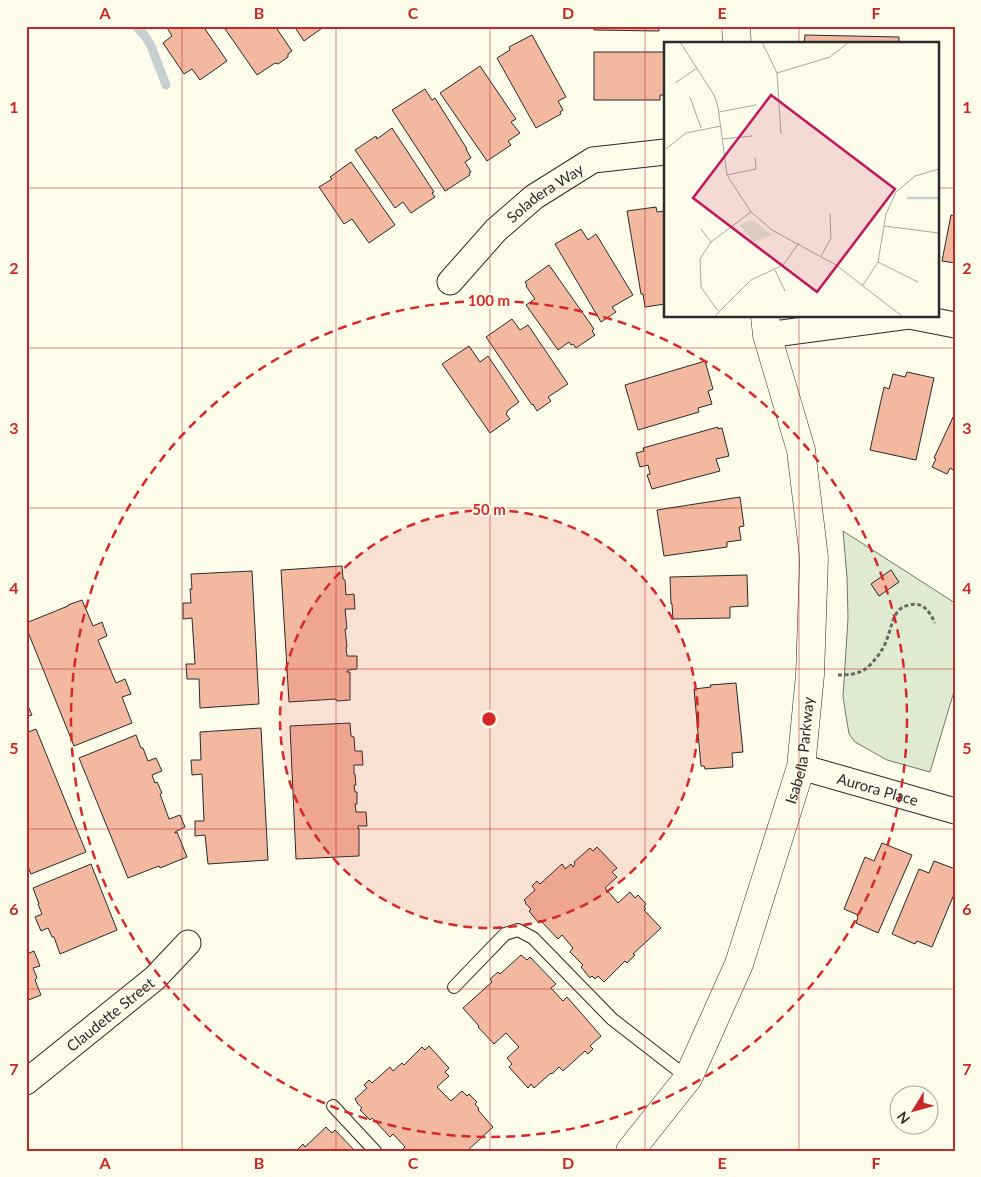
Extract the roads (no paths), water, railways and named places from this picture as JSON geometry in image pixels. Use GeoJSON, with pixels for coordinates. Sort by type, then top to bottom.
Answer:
{"type":"FeatureCollection","features":[{"type":"Feature","properties":{"kind":"street"},"geometry":{"type":"LineString","coordinates":[[736,26],[737,42]]}},
{"type":"Feature","properties":{"kind":"street","name":"Soladera Way"},"geometry":{"type":"LineString","coordinates":[[450,282],[496,230],[534,197],[592,160],[664,152]]}},
{"type":"Feature","properties":{"kind":"street"},"geometry":{"type":"LineString","coordinates":[[766,326],[880,318]]}},
{"type":"Feature","properties":{"kind":"street"},"geometry":{"type":"LineString","coordinates":[[919,318],[955,325]]}},
{"type":"Feature","properties":{"kind":"street","name":"Isabella Parkway"},"geometry":{"type":"LineString","coordinates":[[630,1151],[688,1078],[739,964],[801,767],[810,675],[814,558],[802,450],[766,326]]}},
{"type":"Feature","properties":{"kind":"street","name":"Aurora Place"},"geometry":{"type":"LineString","coordinates":[[801,767],[955,812]]}},
{"type":"Feature","properties":{"kind":"street","name":"Claudette Street"},"geometry":{"type":"LineString","coordinates":[[26,1082],[155,978],[188,943]]}},
{"type":"Feature","properties":{"kind":"lane"},"geometry":{"type":"LineString","coordinates":[[454,987],[505,934],[518,930],[533,938],[612,1019],[688,1078]]}},
{"type":"Feature","properties":{"kind":"lane"},"geometry":{"type":"LineString","coordinates":[[333,1106],[375,1151]]}},
{"type":"Feature","properties":{"kind":"waterway"},"geometry":{"type":"LineString","coordinates":[[136,26],[151,46],[166,85]]}}]}
